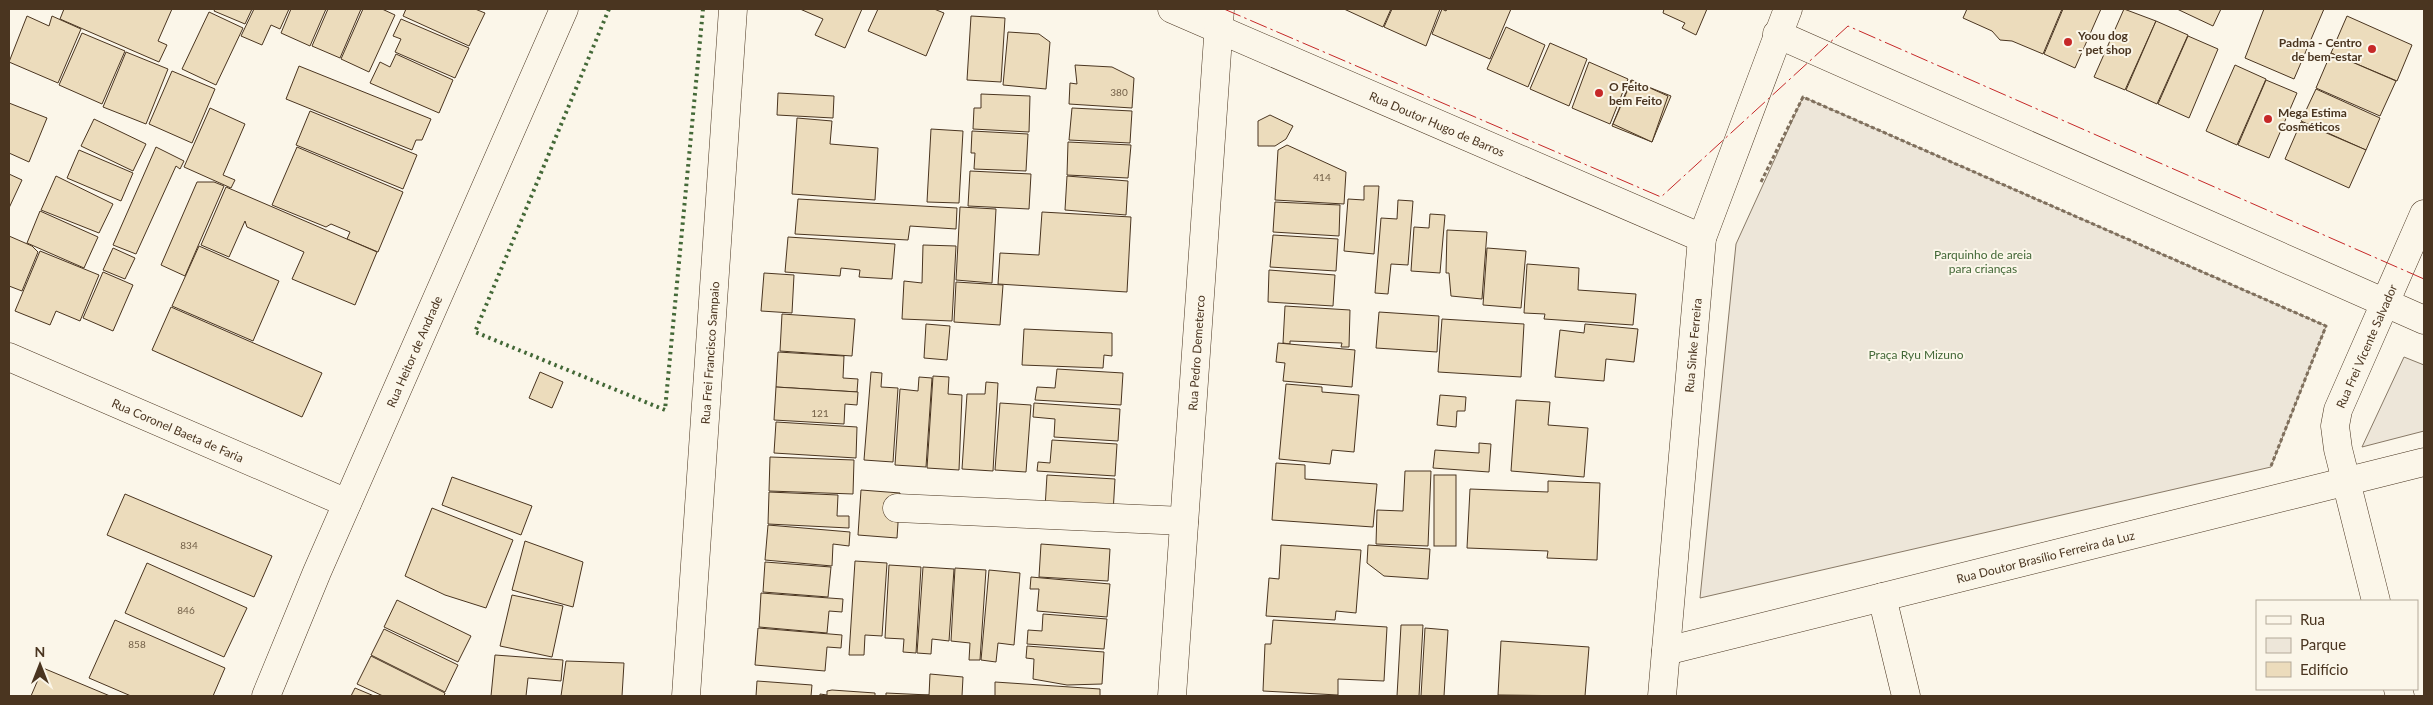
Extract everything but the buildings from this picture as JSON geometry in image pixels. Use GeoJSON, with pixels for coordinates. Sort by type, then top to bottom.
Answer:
{"type":"FeatureCollection","features":[{"type":"Feature","properties":{"kind":"street","name":"Rua Heitor de Andrade"},"geometry":{"type":"LineString","coordinates":[[266,696],[347,503],[564,9]]}},
{"type":"Feature","properties":{"kind":"street","name":"Rua Frei Francisco Sampaio"},"geometry":{"type":"LineString","coordinates":[[686,696],[733,9]]}},
{"type":"Feature","properties":{"kind":"street","name":"Rua Doutor Hugo de Barros"},"geometry":{"type":"LineString","coordinates":[[1172,9],[1219,19],[1702,238]]}},
{"type":"Feature","properties":{"kind":"street","name":"Rua Sinke Ferreira"},"geometry":{"type":"LineString","coordinates":[[1662,696],[1702,238],[1777,34],[1788,9]]}},
{"type":"Feature","properties":{"kind":"street","name":"Rua Pedro Demeterco"},"geometry":{"type":"LineString","coordinates":[[1172,696],[1219,19]]}},
{"type":"Feature","properties":{"kind":"street"},"geometry":{"type":"LineString","coordinates":[[1777,34],[2424,320]]}},
{"type":"Feature","properties":{"kind":"street","name":"Rua Frei Vicente Salvador"},"geometry":{"type":"LineString","coordinates":[[2376,600],[2345,482],[2335,426],[2338,410],[2424,214]]}},
{"type":"Feature","properties":{"kind":"street","name":"Rua Coronel Baeta de Faria"},"geometry":{"type":"LineString","coordinates":[[9,357],[347,503]]}},
{"type":"Feature","properties":{"kind":"street","name":"Rua Doutor Brasílio Ferreira da Luz"},"geometry":{"type":"LineString","coordinates":[[1666,650],[2424,462]]}},
{"type":"Feature","properties":{"kind":"street"},"geometry":{"type":"LineString","coordinates":[[897,508],[1184,521]]}},
{"type":"Feature","properties":{"kind":"street"},"geometry":{"type":"LineString","coordinates":[[1882,597],[1906,696]]}},
{"type":"Feature","properties":{"kind":"path"},"geometry":{"type":"LineString","coordinates":[[1757,190],[1803,97],[2326,326],[2271,466]]}},
{"type":"Feature","properties":{"kind":"green space","name":"Praça Ryu Mizuno"},"geometry":{"type":"Polygon","coordinates":[[[1803,97],[2326,326],[2271,467],[1700,598],[1736,244],[1803,97]]]}},
{"type":"Feature","properties":{"kind":"green space"},"geometry":{"type":"Polygon","coordinates":[[[2404,357],[2424,365],[2424,431],[2362,447],[2404,357]]]}},
{"type":"Feature","properties":{"kind":"hedge"},"geometry":{"type":"LineString","coordinates":[[609,9],[475,332],[665,410],[703,9]]}},
{"type":"Feature","properties":{"kind":"power"},"geometry":{"type":"LineString","coordinates":[[1224,9],[1661,197],[1848,26],[2424,279]]}},
{"type":"Feature","properties":{"kind":"place","name":"Yoou dog - pet shop"},"geometry":{"type":"Point","coordinates":[2068,42]}},
{"type":"Feature","properties":{"kind":"place","name":"Padma - Centro de bem-estar"},"geometry":{"type":"Point","coordinates":[2372,49]}},
{"type":"Feature","properties":{"kind":"place","name":"O Feito bem Feito"},"geometry":{"type":"Point","coordinates":[1599,93]}},
{"type":"Feature","properties":{"kind":"place","name":"Mega Estima Cosméticos"},"geometry":{"type":"Point","coordinates":[2268,119]}},
{"type":"Feature","properties":{"kind":"park label","name":"Parquinho de areia para crianças"},"geometry":{"type":"Point","coordinates":[1983,261]}}]}
